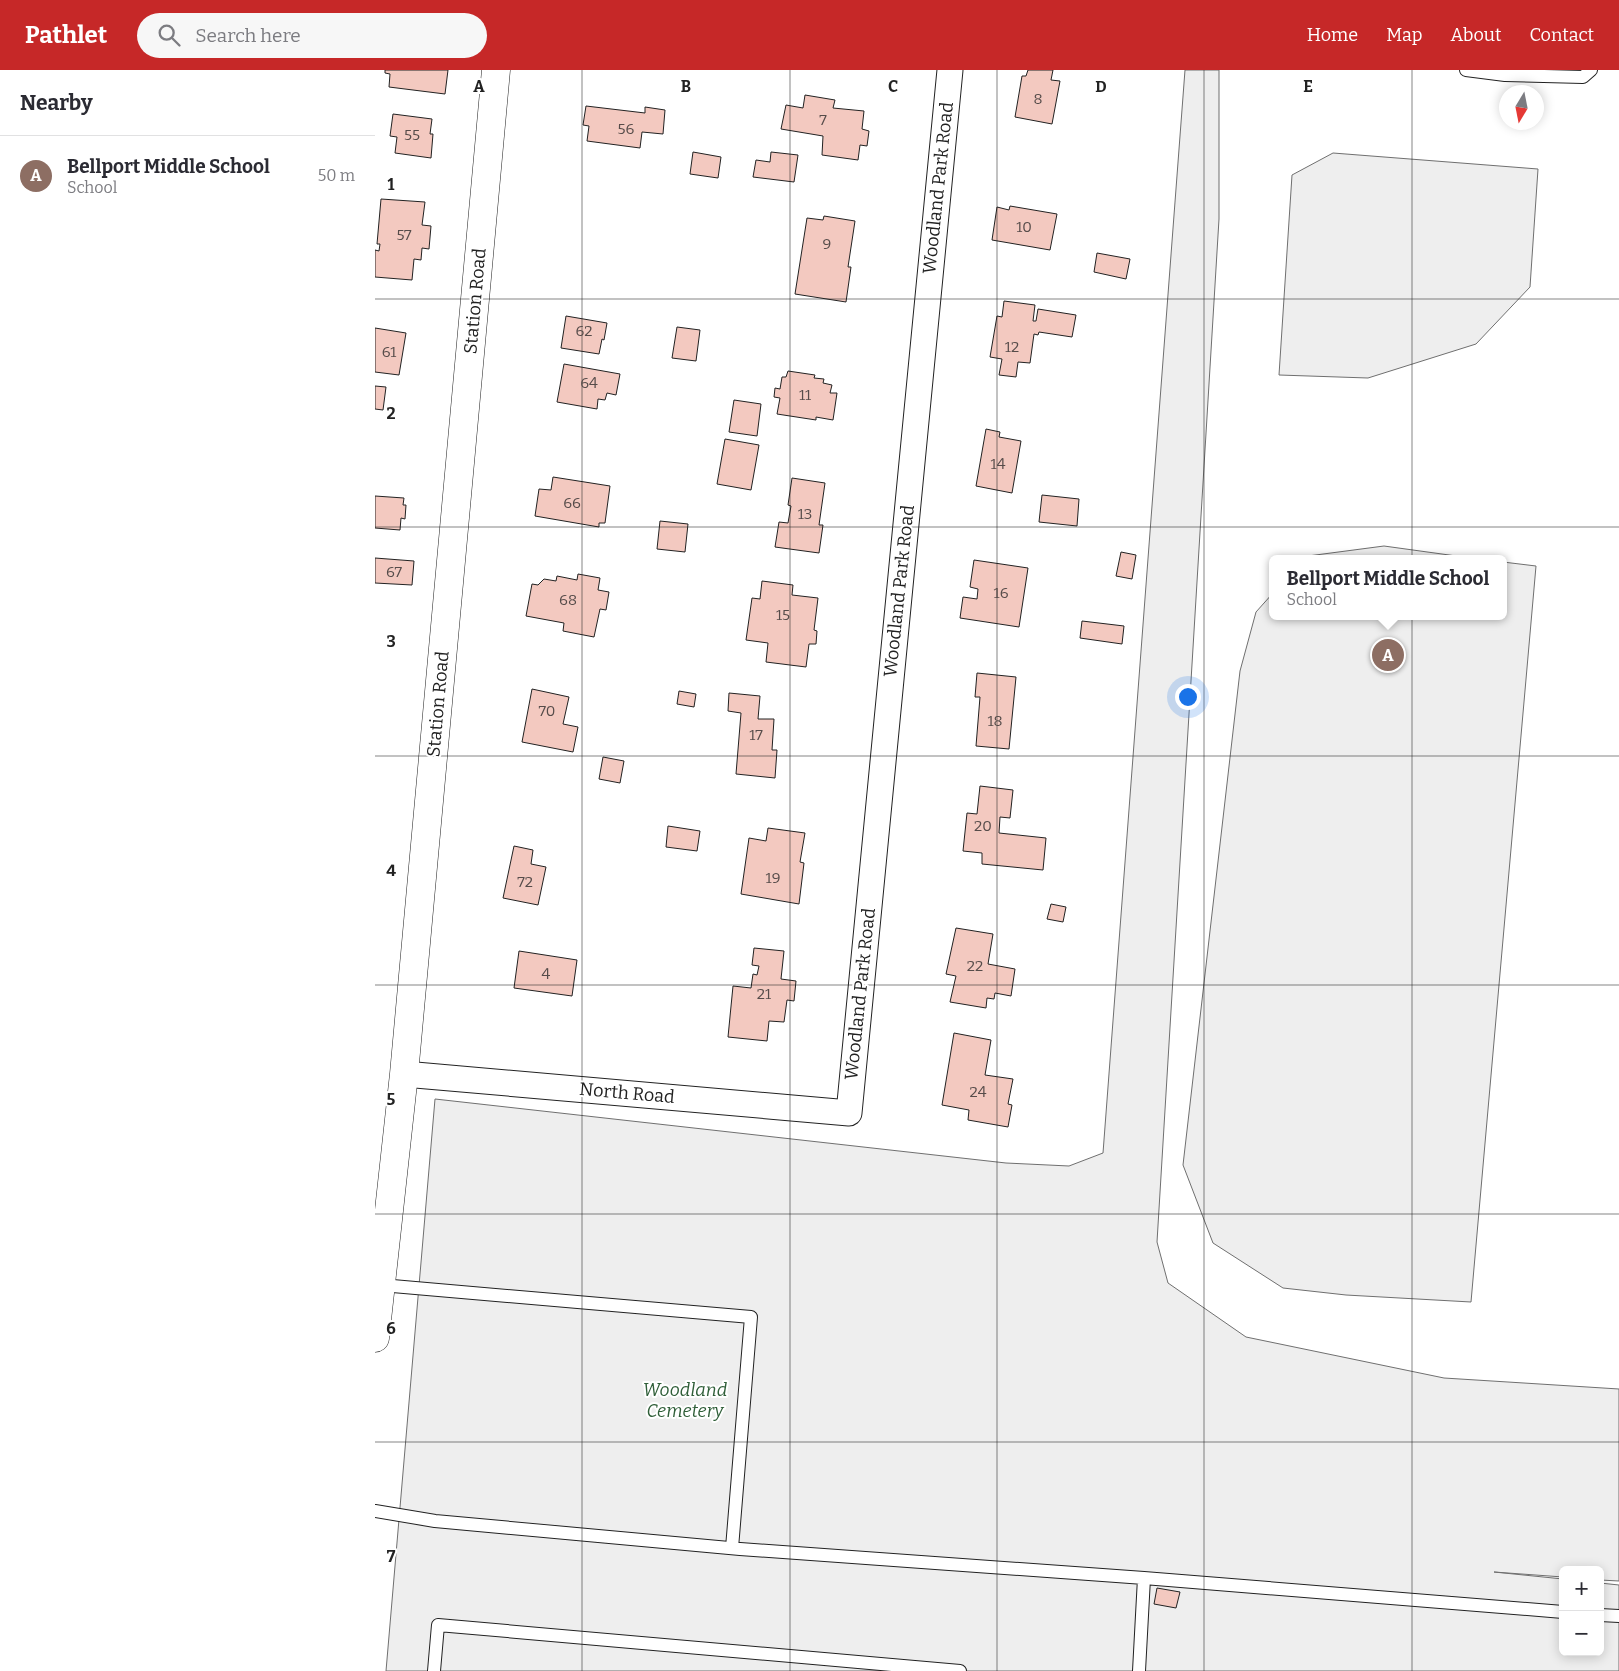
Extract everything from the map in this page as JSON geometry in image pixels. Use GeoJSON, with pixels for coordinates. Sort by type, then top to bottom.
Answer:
{"type":"FeatureCollection","features":[{"type":"Feature","properties":{"kind":"main road","name":"Station Road"},"geometry":{"type":"LineString","coordinates":[[375,1338],[404,1074],[496,70]]}},
{"type":"Feature","properties":{"kind":"street","name":"Woodland Park Road"},"geometry":{"type":"LineString","coordinates":[[849,1112],[950,70]]}},
{"type":"Feature","properties":{"kind":"street","name":"North Road"},"geometry":{"type":"LineString","coordinates":[[404,1074],[849,1112]]}},
{"type":"Feature","properties":{"kind":"lane"},"geometry":{"type":"LineString","coordinates":[[1466,70],[1505,75],[1535,73],[1583,77],[1591,70]]}},
{"type":"Feature","properties":{"kind":"lane"},"geometry":{"type":"LineString","coordinates":[[381,1285],[751,1317],[732,1548]]}},
{"type":"Feature","properties":{"kind":"lane"},"geometry":{"type":"LineString","coordinates":[[375,1511],[435,1521],[732,1548],[1144,1578],[1559,1612]]}},
{"type":"Feature","properties":{"kind":"lane"},"geometry":{"type":"LineString","coordinates":[[1139,1671],[1144,1578]]}},
{"type":"Feature","properties":{"kind":"lane"},"geometry":{"type":"LineString","coordinates":[[1604,1615],[1619,1616]]}},
{"type":"Feature","properties":{"kind":"lane"},"geometry":{"type":"LineString","coordinates":[[434,1671],[438,1625],[960,1671]]}},
{"type":"Feature","properties":{"kind":"green space","name":"Woodland Cemetery"},"geometry":{"type":"Polygon","coordinates":[[[1185,70],[1219,70],[1219,219],[1157,1242],[1168,1283],[1246,1337],[1444,1378],[1619,1389],[1619,1581],[1604,1580],[1604,1566],[1559,1566],[1559,1577],[1494,1572],[1559,1579],[1559,1656],[1604,1656],[1604,1583],[1619,1585],[1619,1671],[386,1671],[435,1099],[1006,1163],[1069,1166],[1103,1153],[1185,70]]]}},
{"type":"Feature","properties":{"kind":"green space"},"geometry":{"type":"Polygon","coordinates":[[[1333,153],[1538,169],[1530,287],[1476,344],[1368,378],[1279,375],[1292,175],[1333,153]]]}},
{"type":"Feature","properties":{"kind":"green space"},"geometry":{"type":"Polygon","coordinates":[[[1384,546],[1449,555],[1316,555],[1384,546]]]}},
{"type":"Feature","properties":{"kind":"green space"},"geometry":{"type":"Polygon","coordinates":[[[1507,562],[1536,566],[1471,1302],[1346,1295],[1283,1288],[1213,1243],[1183,1165],[1240,671],[1256,612],[1269,597],[1269,620],[1507,620],[1507,562]]]}},
{"type":"Feature","properties":{"kind":"building"},"geometry":{"type":"Polygon","coordinates":[[[385,70],[448,70],[445,94],[389,87],[390,74],[385,73],[385,70]]]}},
{"type":"Feature","properties":{"kind":"building"},"geometry":{"type":"Polygon","coordinates":[[[1028,70],[1053,70],[1051,80],[1060,81],[1052,124],[1015,117],[1022,76],[1026,76],[1028,70]]]}},
{"type":"Feature","properties":{"kind":"building"},"geometry":{"type":"Polygon","coordinates":[[[805,95],[835,100],[833,108],[864,111],[862,129],[869,131],[867,146],[860,145],[858,160],[822,155],[823,136],[781,129],[786,105],[803,108],[805,95]]]}},
{"type":"Feature","properties":{"kind":"building"},"geometry":{"type":"Polygon","coordinates":[[[586,106],[645,113],[645,107],[665,110],[663,134],[642,132],[640,148],[587,141],[589,126],[583,125],[586,106]]]}},
{"type":"Feature","properties":{"kind":"building"},"geometry":{"type":"Polygon","coordinates":[[[393,114],[432,119],[430,134],[433,134],[431,158],[395,153],[397,137],[390,136],[393,114]]]}},
{"type":"Feature","properties":{"kind":"building"},"geometry":{"type":"Polygon","coordinates":[[[693,152],[721,157],[718,178],[690,174],[693,152]]]}},
{"type":"Feature","properties":{"kind":"building"},"geometry":{"type":"Polygon","coordinates":[[[771,152],[798,155],[794,182],[753,177],[756,160],[770,162],[771,152]]]}},
{"type":"Feature","properties":{"kind":"building"},"geometry":{"type":"Polygon","coordinates":[[[381,199],[425,202],[422,225],[431,226],[429,249],[422,248],[421,260],[414,259],[412,280],[375,277],[375,250],[379,251],[380,244],[377,244],[381,199]]]}},
{"type":"Feature","properties":{"kind":"building"},"geometry":{"type":"Polygon","coordinates":[[[1010,206],[1057,214],[1050,250],[992,240],[997,207],[1009,210],[1010,206]]]}},
{"type":"Feature","properties":{"kind":"building"},"geometry":{"type":"Polygon","coordinates":[[[824,216],[855,221],[848,267],[851,267],[846,302],[795,294],[807,218],[823,220],[824,216]]]}},
{"type":"Feature","properties":{"kind":"building"},"geometry":{"type":"Polygon","coordinates":[[[1097,253],[1130,259],[1126,279],[1094,272],[1097,253]]]}},
{"type":"Feature","properties":{"kind":"building"},"geometry":{"type":"Polygon","coordinates":[[[1004,301],[1035,305],[1033,321],[1036,321],[1038,309],[1076,315],[1072,337],[1039,332],[1038,335],[1034,334],[1030,363],[1018,362],[1016,377],[999,375],[1002,359],[990,357],[997,316],[1002,317],[1004,301]]]}},
{"type":"Feature","properties":{"kind":"building"},"geometry":{"type":"Polygon","coordinates":[[[566,316],[607,323],[599,354],[561,348],[566,316]]]}},
{"type":"Feature","properties":{"kind":"building"},"geometry":{"type":"Polygon","coordinates":[[[677,327],[700,330],[696,361],[672,358],[677,327]]]}},
{"type":"Feature","properties":{"kind":"building"},"geometry":{"type":"Polygon","coordinates":[[[375,328],[406,333],[399,375],[375,372],[375,328]]]}},
{"type":"Feature","properties":{"kind":"building"},"geometry":{"type":"Polygon","coordinates":[[[564,364],[620,374],[616,395],[607,393],[605,400],[598,399],[597,409],[557,402],[564,364]]]}},
{"type":"Feature","properties":{"kind":"building"},"geometry":{"type":"Polygon","coordinates":[[[788,371],[815,375],[814,378],[824,379],[823,383],[832,385],[830,393],[837,393],[833,420],[816,417],[816,420],[777,414],[780,398],[774,397],[775,388],[780,389],[782,377],[786,377],[788,371]]]}},
{"type":"Feature","properties":{"kind":"building"},"geometry":{"type":"Polygon","coordinates":[[[375,386],[386,387],[383,410],[375,409],[375,386]]]}},
{"type":"Feature","properties":{"kind":"building"},"geometry":{"type":"Polygon","coordinates":[[[734,400],[761,404],[757,436],[729,432],[734,400]]]}},
{"type":"Feature","properties":{"kind":"building"},"geometry":{"type":"Polygon","coordinates":[[[986,429],[1000,432],[999,437],[1021,441],[1012,493],[976,486],[986,429]]]}},
{"type":"Feature","properties":{"kind":"building"},"geometry":{"type":"Polygon","coordinates":[[[725,439],[759,445],[751,490],[717,484],[725,439]]]}},
{"type":"Feature","properties":{"kind":"building"},"geometry":{"type":"Polygon","coordinates":[[[553,477],[610,486],[605,523],[599,523],[599,527],[535,516],[539,489],[551,490],[553,477]]]}},
{"type":"Feature","properties":{"kind":"building"},"geometry":{"type":"Polygon","coordinates":[[[792,478],[825,483],[819,525],[823,525],[819,553],[775,547],[779,522],[788,523],[791,506],[788,505],[792,478]]]}},
{"type":"Feature","properties":{"kind":"building"},"geometry":{"type":"Polygon","coordinates":[[[1042,495],[1079,499],[1077,526],[1039,522],[1042,495]]]}},
{"type":"Feature","properties":{"kind":"building"},"geometry":{"type":"Polygon","coordinates":[[[375,496],[404,498],[403,505],[406,505],[405,519],[401,518],[400,530],[375,528],[375,496]]]}},
{"type":"Feature","properties":{"kind":"building"},"geometry":{"type":"Polygon","coordinates":[[[660,521],[688,524],[685,552],[657,549],[660,521]]]}},
{"type":"Feature","properties":{"kind":"building"},"geometry":{"type":"Polygon","coordinates":[[[1121,552],[1136,555],[1132,579],[1116,576],[1121,552]]]}},
{"type":"Feature","properties":{"kind":"building"},"geometry":{"type":"Polygon","coordinates":[[[375,558],[414,561],[412,585],[375,583],[375,558]]]}},
{"type":"Feature","properties":{"kind":"building"},"geometry":{"type":"Polygon","coordinates":[[[974,560],[1028,568],[1019,627],[960,618],[963,597],[977,599],[978,589],[970,587],[974,560]]]}},
{"type":"Feature","properties":{"kind":"building"},"geometry":{"type":"Polygon","coordinates":[[[578,574],[600,578],[598,590],[609,592],[606,610],[600,609],[594,637],[563,631],[564,623],[526,616],[532,584],[538,585],[544,579],[556,581],[557,576],[577,580],[578,574]]]}},
{"type":"Feature","properties":{"kind":"building"},"geometry":{"type":"Polygon","coordinates":[[[762,581],[793,585],[792,595],[818,598],[814,630],[817,631],[816,644],[809,644],[806,667],[766,662],[768,643],[746,640],[752,598],[760,599],[762,581]]]}},
{"type":"Feature","properties":{"kind":"building"},"geometry":{"type":"Polygon","coordinates":[[[1082,621],[1124,626],[1122,644],[1080,638],[1082,621]]]}},
{"type":"Feature","properties":{"kind":"building"},"geometry":{"type":"Polygon","coordinates":[[[977,673],[1016,677],[1009,749],[976,746],[980,697],[975,697],[977,673]]]}},
{"type":"Feature","properties":{"kind":"building"},"geometry":{"type":"Polygon","coordinates":[[[532,689],[569,697],[563,724],[578,727],[573,752],[522,742],[532,689]]]}},
{"type":"Feature","properties":{"kind":"building"},"geometry":{"type":"Polygon","coordinates":[[[679,691],[696,694],[694,707],[677,704],[679,691]]]}},
{"type":"Feature","properties":{"kind":"building"},"geometry":{"type":"Polygon","coordinates":[[[729,693],[760,696],[758,719],[774,719],[772,750],[777,750],[775,778],[736,774],[741,713],[728,711],[729,693]]]}},
{"type":"Feature","properties":{"kind":"building"},"geometry":{"type":"Polygon","coordinates":[[[603,757],[624,761],[620,783],[599,779],[603,757]]]}},
{"type":"Feature","properties":{"kind":"building"},"geometry":{"type":"Polygon","coordinates":[[[980,786],[1013,790],[1010,818],[1000,817],[999,833],[1046,838],[1043,870],[982,864],[982,853],[963,851],[967,813],[977,814],[980,786]]]}},
{"type":"Feature","properties":{"kind":"building"},"geometry":{"type":"Polygon","coordinates":[[[668,826],[700,831],[697,851],[666,847],[668,826]]]}},
{"type":"Feature","properties":{"kind":"building"},"geometry":{"type":"Polygon","coordinates":[[[768,828],[805,833],[800,862],[804,863],[799,904],[741,894],[749,838],[766,841],[768,828]]]}},
{"type":"Feature","properties":{"kind":"building"},"geometry":{"type":"Polygon","coordinates":[[[514,846],[533,850],[531,864],[546,867],[538,905],[503,898],[514,846]]]}},
{"type":"Feature","properties":{"kind":"building"},"geometry":{"type":"Polygon","coordinates":[[[1051,904],[1066,907],[1063,922],[1047,919],[1051,904]]]}},
{"type":"Feature","properties":{"kind":"building"},"geometry":{"type":"Polygon","coordinates":[[[956,928],[993,934],[988,964],[1015,969],[1011,996],[995,993],[994,999],[987,998],[986,1008],[950,1002],[956,976],[946,974],[956,928]]]}},
{"type":"Feature","properties":{"kind":"building"},"geometry":{"type":"Polygon","coordinates":[[[754,948],[784,951],[781,979],[796,981],[794,1001],[787,1000],[784,1022],[769,1021],[767,1041],[728,1037],[733,986],[751,988],[753,974],[757,975],[759,966],[752,965],[754,948]]]}},
{"type":"Feature","properties":{"kind":"building"},"geometry":{"type":"Polygon","coordinates":[[[519,951],[577,960],[572,996],[514,988],[519,951]]]}},
{"type":"Feature","properties":{"kind":"building"},"geometry":{"type":"Polygon","coordinates":[[[954,1033],[991,1040],[985,1075],[1013,1079],[1008,1104],[1012,1105],[1008,1127],[968,1120],[969,1110],[942,1105],[954,1033]]]}},
{"type":"Feature","properties":{"kind":"building"},"geometry":{"type":"Polygon","coordinates":[[[1157,1588],[1180,1592],[1176,1608],[1154,1604],[1157,1588]]]}},
{"type":"Feature","properties":{"kind":"place","name":"Bellport Middle School"},"geometry":{"type":"Point","coordinates":[1388,655]}}]}
